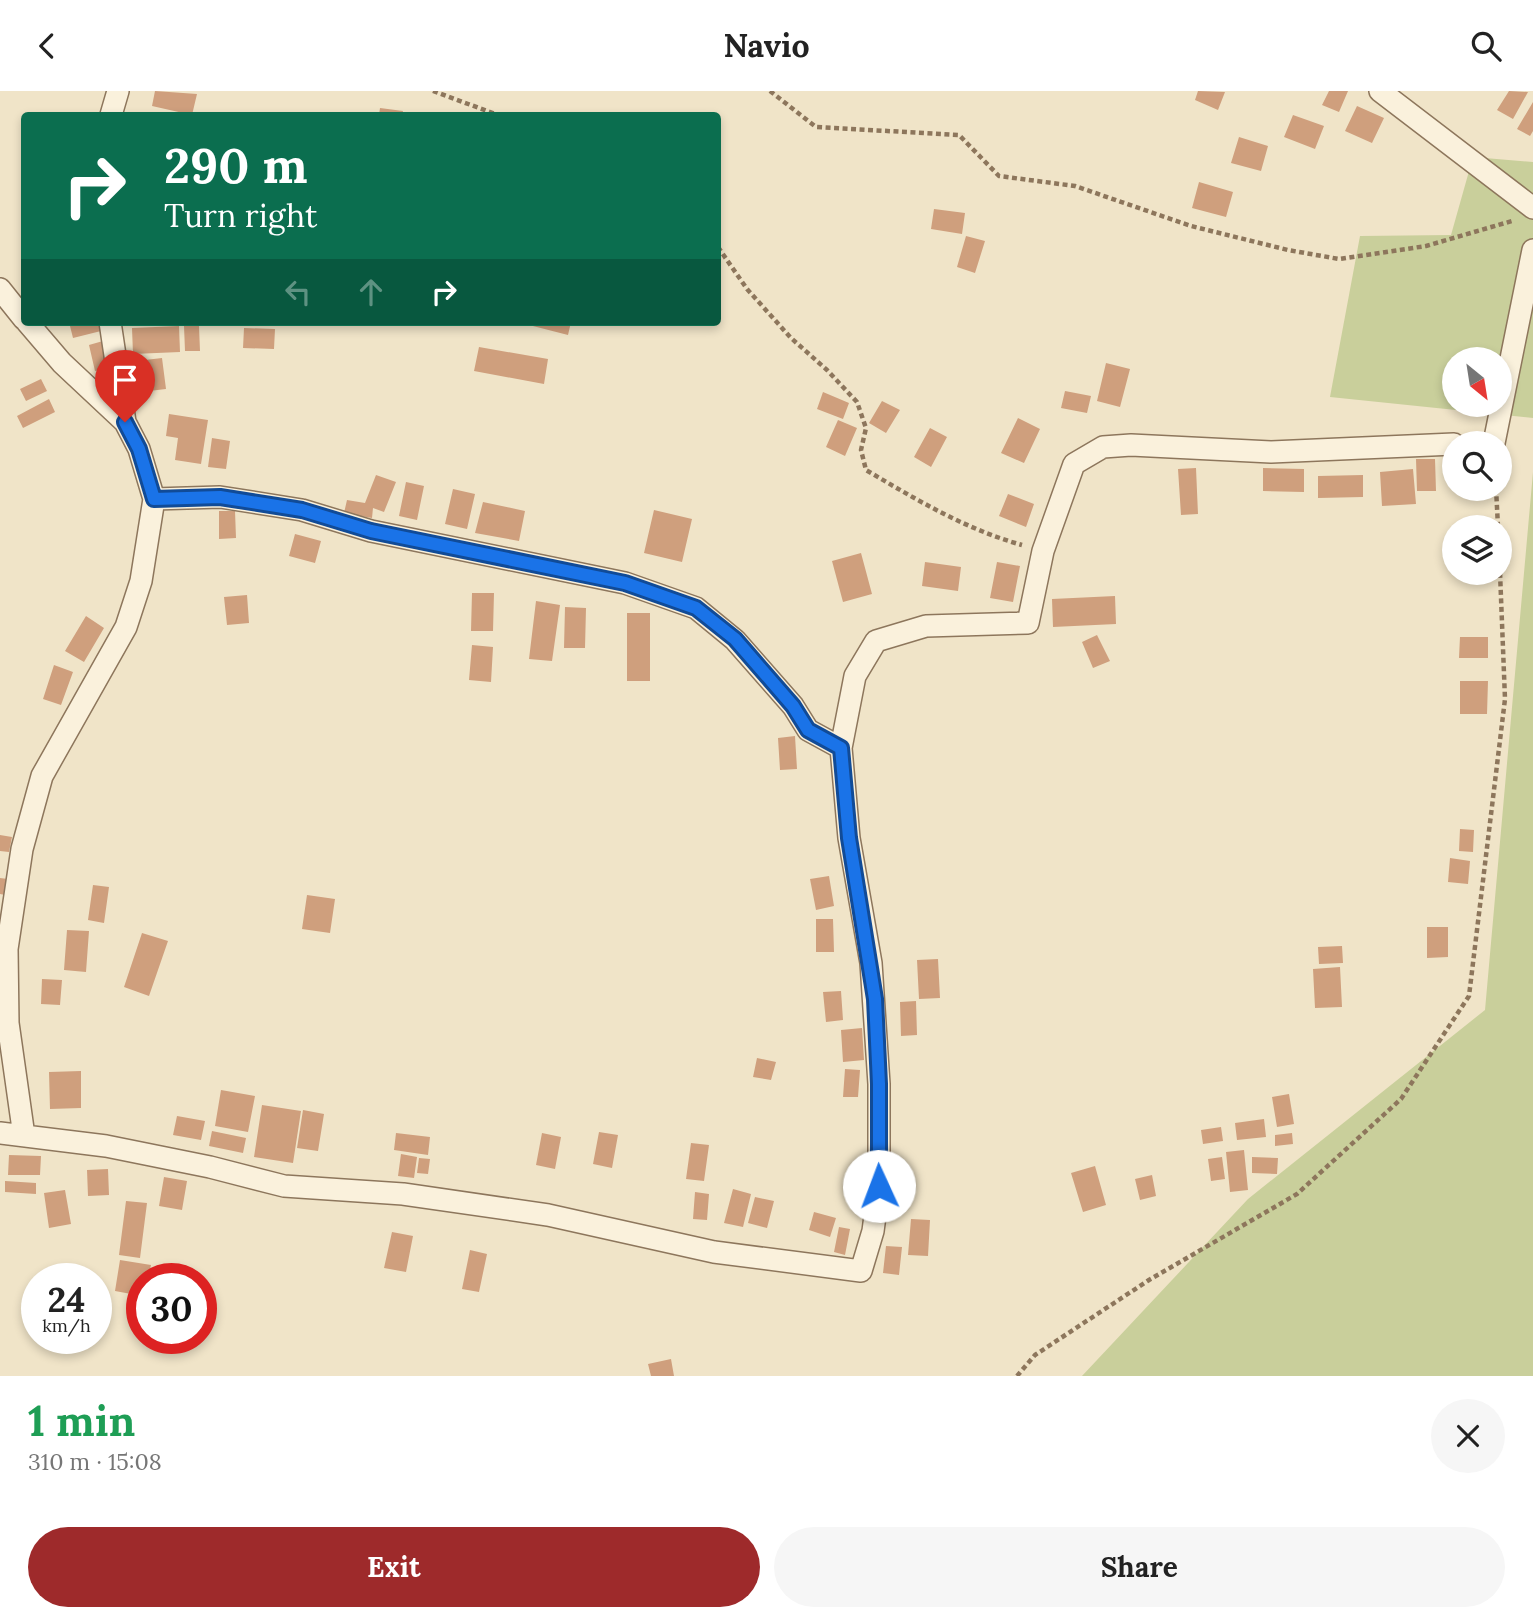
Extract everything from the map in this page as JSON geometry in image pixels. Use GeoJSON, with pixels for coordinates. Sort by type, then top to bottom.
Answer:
{"type":"FeatureCollection","features":[{"type":"Feature","properties":{"kind":"street"},"geometry":{"type":"LineString","coordinates":[[112,112],[118,91]]}},
{"type":"Feature","properties":{"kind":"street"},"geometry":{"type":"LineString","coordinates":[[1380,91],[1526,213]]}},
{"type":"Feature","properties":{"kind":"street"},"geometry":{"type":"LineString","coordinates":[[1496,431],[1533,250]]}},
{"type":"Feature","properties":{"kind":"street"},"geometry":{"type":"LineString","coordinates":[[0,289],[21,315]]}},
{"type":"Feature","properties":{"kind":"street"},"geometry":{"type":"LineString","coordinates":[[30,326],[62,363],[125,422]]}},
{"type":"Feature","properties":{"kind":"street"},"geometry":{"type":"LineString","coordinates":[[24,1136],[8,1023],[7,949],[22,849],[42,776],[126,627],[141,581],[154,499],[139,449],[125,422],[111,326]]}},
{"type":"Feature","properties":{"kind":"street"},"geometry":{"type":"LineString","coordinates":[[0,1133],[106,1146],[210,1167],[284,1186],[403,1194],[548,1215],[714,1252],[860,1271],[873,1231],[879,1186],[879,1084],[872,963],[849,838],[841,748],[855,675],[876,641],[926,626],[1028,623],[1043,551],[1074,464],[1103,447],[1131,445],[1271,452],[1442,445]]}},
{"type":"Feature","properties":{"kind":"street"},"geometry":{"type":"LineString","coordinates":[[154,499],[220,497],[302,510],[371,531],[625,583],[696,608],[735,639],[793,706],[808,730],[841,748]]}},
{"type":"Feature","properties":{"kind":"path"},"geometry":{"type":"LineString","coordinates":[[433,91],[490,112]]}},
{"type":"Feature","properties":{"kind":"path"},"geometry":{"type":"LineString","coordinates":[[770,91],[816,127],[959,135],[999,176],[1075,186],[1191,226],[1288,250],[1339,258],[1426,246],[1526,213]]}},
{"type":"Feature","properties":{"kind":"path"},"geometry":{"type":"LineString","coordinates":[[721,251],[747,289],[791,338],[857,402],[866,428],[861,450],[866,470],[943,516],[987,535],[1043,551]]}},
{"type":"Feature","properties":{"kind":"path"},"geometry":{"type":"LineString","coordinates":[[1017,1376],[1035,1355],[1137,1287],[1297,1194],[1401,1099],[1469,996],[1505,699],[1501,585]]}},
{"type":"Feature","properties":{"kind":"green space"},"geometry":{"type":"Polygon","coordinates":[[[1473,157],[1533,162],[1533,418],[1512,416],[1512,347],[1442,347],[1442,409],[1330,397],[1360,236],[1451,235],[1473,157]]]}},
{"type":"Feature","properties":{"kind":"green space"},"geometry":{"type":"Polygon","coordinates":[[[1533,472],[1533,1376],[1082,1376],[1248,1199],[1485,1010],[1533,472]]]}},
{"type":"Feature","properties":{"kind":"building"},"geometry":{"type":"Polygon","coordinates":[[[155,91],[197,94],[193,112],[152,106],[155,91]]]}},
{"type":"Feature","properties":{"kind":"building"},"geometry":{"type":"Polygon","coordinates":[[[1198,91],[1225,92],[1218,110],[1195,100],[1198,91]]]}},
{"type":"Feature","properties":{"kind":"building"},"geometry":{"type":"Polygon","coordinates":[[[1329,91],[1348,91],[1339,112],[1322,105],[1329,91]]]}},
{"type":"Feature","properties":{"kind":"building"},"geometry":{"type":"Polygon","coordinates":[[[1509,91],[1528,92],[1513,119],[1497,110],[1509,91]]]}},
{"type":"Feature","properties":{"kind":"building"},"geometry":{"type":"Polygon","coordinates":[[[1533,102],[1533,131],[1530,136],[1517,129],[1533,102]]]}},
{"type":"Feature","properties":{"kind":"building"},"geometry":{"type":"Polygon","coordinates":[[[1357,106],[1384,118],[1372,143],[1345,131],[1357,106]]]}},
{"type":"Feature","properties":{"kind":"building"},"geometry":{"type":"Polygon","coordinates":[[[380,108],[403,111],[403,112],[379,112],[380,108]]]}},
{"type":"Feature","properties":{"kind":"building"},"geometry":{"type":"Polygon","coordinates":[[[1293,115],[1324,126],[1315,149],[1284,137],[1293,115]]]}},
{"type":"Feature","properties":{"kind":"building"},"geometry":{"type":"Polygon","coordinates":[[[1239,137],[1268,146],[1261,171],[1231,163],[1239,137]]]}},
{"type":"Feature","properties":{"kind":"building"},"geometry":{"type":"Polygon","coordinates":[[[1199,182],[1233,192],[1226,217],[1192,208],[1199,182]]]}},
{"type":"Feature","properties":{"kind":"building"},"geometry":{"type":"Polygon","coordinates":[[[934,209],[965,213],[962,234],[931,229],[934,209]]]}},
{"type":"Feature","properties":{"kind":"building"},"geometry":{"type":"Polygon","coordinates":[[[966,236],[985,241],[975,273],[957,267],[966,236]]]}},
{"type":"Feature","properties":{"kind":"building"},"geometry":{"type":"Polygon","coordinates":[[[70,326],[100,326],[101,331],[73,338],[70,326]]]}},
{"type":"Feature","properties":{"kind":"building"},"geometry":{"type":"Polygon","coordinates":[[[179,326],[180,352],[133,354],[132,328],[179,326]]]}},
{"type":"Feature","properties":{"kind":"building"},"geometry":{"type":"Polygon","coordinates":[[[184,326],[199,326],[200,351],[185,351],[184,326]]]}},
{"type":"Feature","properties":{"kind":"building"},"geometry":{"type":"Polygon","coordinates":[[[533,326],[570,326],[568,335],[533,326]]]}},
{"type":"Feature","properties":{"kind":"building"},"geometry":{"type":"Polygon","coordinates":[[[244,328],[275,329],[274,349],[243,348],[244,328]]]}},
{"type":"Feature","properties":{"kind":"building"},"geometry":{"type":"Polygon","coordinates":[[[103,341],[109,368],[95,371],[89,345],[103,341]]]}},
{"type":"Feature","properties":{"kind":"building"},"geometry":{"type":"Polygon","coordinates":[[[479,347],[548,359],[544,384],[474,371],[479,347]]]}},
{"type":"Feature","properties":{"kind":"building"},"geometry":{"type":"Polygon","coordinates":[[[162,358],[166,389],[149,391],[145,360],[162,358]]]}},
{"type":"Feature","properties":{"kind":"building"},"geometry":{"type":"Polygon","coordinates":[[[1106,363],[1130,369],[1120,407],[1097,401],[1106,363]]]}},
{"type":"Feature","properties":{"kind":"building"},"geometry":{"type":"Polygon","coordinates":[[[41,379],[47,391],[26,401],[20,389],[41,379]]]}},
{"type":"Feature","properties":{"kind":"building"},"geometry":{"type":"Polygon","coordinates":[[[1065,391],[1091,396],[1087,413],[1061,408],[1065,391]]]}},
{"type":"Feature","properties":{"kind":"building"},"geometry":{"type":"Polygon","coordinates":[[[823,392],[849,403],[843,419],[817,409],[823,392]]]}},
{"type":"Feature","properties":{"kind":"building"},"geometry":{"type":"Polygon","coordinates":[[[49,399],[55,412],[23,428],[17,416],[49,399]]]}},
{"type":"Feature","properties":{"kind":"building"},"geometry":{"type":"Polygon","coordinates":[[[882,401],[900,410],[886,433],[869,423],[882,401]]]}},
{"type":"Feature","properties":{"kind":"building"},"geometry":{"type":"Polygon","coordinates":[[[169,414],[208,420],[201,464],[175,460],[178,438],[166,436],[169,414]]]}},
{"type":"Feature","properties":{"kind":"building"},"geometry":{"type":"Polygon","coordinates":[[[1018,418],[1040,429],[1024,463],[1001,453],[1018,418]]]}},
{"type":"Feature","properties":{"kind":"building"},"geometry":{"type":"Polygon","coordinates":[[[838,420],[857,428],[845,456],[826,447],[838,420]]]}},
{"type":"Feature","properties":{"kind":"building"},"geometry":{"type":"Polygon","coordinates":[[[930,428],[947,437],[931,467],[914,457],[930,428]]]}},
{"type":"Feature","properties":{"kind":"building"},"geometry":{"type":"Polygon","coordinates":[[[212,438],[230,441],[226,469],[208,467],[212,438]]]}},
{"type":"Feature","properties":{"kind":"building"},"geometry":{"type":"Polygon","coordinates":[[[1416,459],[1435,459],[1436,491],[1417,491],[1416,459]]]}},
{"type":"Feature","properties":{"kind":"building"},"geometry":{"type":"Polygon","coordinates":[[[1196,468],[1198,514],[1181,515],[1178,469],[1196,468]]]}},
{"type":"Feature","properties":{"kind":"building"},"geometry":{"type":"Polygon","coordinates":[[[1263,468],[1304,469],[1304,492],[1263,491],[1263,468]]]}},
{"type":"Feature","properties":{"kind":"building"},"geometry":{"type":"Polygon","coordinates":[[[1413,469],[1416,504],[1382,506],[1380,472],[1413,469]]]}},
{"type":"Feature","properties":{"kind":"building"},"geometry":{"type":"Polygon","coordinates":[[[376,475],[396,482],[384,512],[373,508],[372,518],[344,513],[347,500],[365,503],[376,475]]]}},
{"type":"Feature","properties":{"kind":"building"},"geometry":{"type":"Polygon","coordinates":[[[1363,475],[1363,497],[1318,498],[1318,476],[1363,475]]]}},
{"type":"Feature","properties":{"kind":"building"},"geometry":{"type":"Polygon","coordinates":[[[406,482],[424,486],[417,520],[399,516],[406,482]]]}},
{"type":"Feature","properties":{"kind":"building"},"geometry":{"type":"Polygon","coordinates":[[[453,489],[475,494],[467,529],[445,524],[453,489]]]}},
{"type":"Feature","properties":{"kind":"building"},"geometry":{"type":"Polygon","coordinates":[[[1008,494],[1034,504],[1026,527],[999,516],[1008,494]]]}},
{"type":"Feature","properties":{"kind":"building"},"geometry":{"type":"Polygon","coordinates":[[[483,502],[525,511],[519,541],[475,533],[483,502]]]}},
{"type":"Feature","properties":{"kind":"building"},"geometry":{"type":"Polygon","coordinates":[[[654,510],[692,519],[682,562],[644,553],[654,510]]]}},
{"type":"Feature","properties":{"kind":"building"},"geometry":{"type":"Polygon","coordinates":[[[219,511],[235,511],[236,538],[219,539],[219,511]]]}},
{"type":"Feature","properties":{"kind":"building"},"geometry":{"type":"Polygon","coordinates":[[[295,534],[321,541],[315,563],[289,556],[295,534]]]}},
{"type":"Feature","properties":{"kind":"building"},"geometry":{"type":"Polygon","coordinates":[[[861,553],[872,594],[843,602],[832,561],[861,553]]]}},
{"type":"Feature","properties":{"kind":"building"},"geometry":{"type":"Polygon","coordinates":[[[925,562],[961,567],[958,591],[922,586],[925,562]]]}},
{"type":"Feature","properties":{"kind":"building"},"geometry":{"type":"Polygon","coordinates":[[[997,562],[1020,566],[1013,602],[990,598],[997,562]]]}},
{"type":"Feature","properties":{"kind":"building"},"geometry":{"type":"Polygon","coordinates":[[[472,593],[494,593],[493,631],[471,631],[472,593]]]}},
{"type":"Feature","properties":{"kind":"building"},"geometry":{"type":"Polygon","coordinates":[[[247,595],[249,623],[227,625],[224,597],[247,595]]]}},
{"type":"Feature","properties":{"kind":"building"},"geometry":{"type":"Polygon","coordinates":[[[1115,596],[1116,624],[1053,627],[1052,599],[1115,596]]]}},
{"type":"Feature","properties":{"kind":"building"},"geometry":{"type":"Polygon","coordinates":[[[536,601],[560,605],[552,661],[529,659],[536,601]]]}},
{"type":"Feature","properties":{"kind":"building"},"geometry":{"type":"Polygon","coordinates":[[[565,607],[586,608],[585,648],[564,648],[565,607]]]}},
{"type":"Feature","properties":{"kind":"building"},"geometry":{"type":"Polygon","coordinates":[[[627,613],[650,613],[650,681],[627,681],[627,613]]]}},
{"type":"Feature","properties":{"kind":"building"},"geometry":{"type":"Polygon","coordinates":[[[86,616],[104,628],[84,662],[65,651],[86,616]]]}},
{"type":"Feature","properties":{"kind":"building"},"geometry":{"type":"Polygon","coordinates":[[[1097,635],[1110,661],[1093,668],[1082,642],[1097,635]]]}},
{"type":"Feature","properties":{"kind":"building"},"geometry":{"type":"Polygon","coordinates":[[[1460,637],[1488,637],[1488,658],[1459,658],[1460,637]]]}},
{"type":"Feature","properties":{"kind":"building"},"geometry":{"type":"Polygon","coordinates":[[[472,645],[493,647],[491,682],[469,680],[472,645]]]}},
{"type":"Feature","properties":{"kind":"building"},"geometry":{"type":"Polygon","coordinates":[[[54,665],[73,672],[61,705],[43,699],[54,665]]]}},
{"type":"Feature","properties":{"kind":"building"},"geometry":{"type":"Polygon","coordinates":[[[1460,681],[1488,681],[1487,714],[1460,714],[1460,681]]]}},
{"type":"Feature","properties":{"kind":"building"},"geometry":{"type":"Polygon","coordinates":[[[795,736],[797,769],[780,770],[778,738],[795,736]]]}},
{"type":"Feature","properties":{"kind":"building"},"geometry":{"type":"Polygon","coordinates":[[[1460,829],[1474,830],[1473,852],[1459,851],[1460,829]]]}},
{"type":"Feature","properties":{"kind":"building"},"geometry":{"type":"Polygon","coordinates":[[[0,835],[12,837],[9,852],[0,851],[0,835]]]}},
{"type":"Feature","properties":{"kind":"building"},"geometry":{"type":"Polygon","coordinates":[[[1450,858],[1470,861],[1468,884],[1448,882],[1450,858]]]}},
{"type":"Feature","properties":{"kind":"building"},"geometry":{"type":"Polygon","coordinates":[[[829,876],[834,906],[816,910],[810,879],[829,876]]]}},
{"type":"Feature","properties":{"kind":"building"},"geometry":{"type":"Polygon","coordinates":[[[0,878],[8,879],[5,895],[0,894],[0,878]]]}},
{"type":"Feature","properties":{"kind":"building"},"geometry":{"type":"Polygon","coordinates":[[[93,885],[109,887],[104,923],[88,920],[93,885]]]}},
{"type":"Feature","properties":{"kind":"building"},"geometry":{"type":"Polygon","coordinates":[[[307,895],[335,899],[330,933],[302,929],[307,895]]]}},
{"type":"Feature","properties":{"kind":"building"},"geometry":{"type":"Polygon","coordinates":[[[816,919],[833,919],[834,952],[816,952],[816,919]]]}},
{"type":"Feature","properties":{"kind":"building"},"geometry":{"type":"Polygon","coordinates":[[[1427,927],[1448,927],[1448,957],[1427,958],[1427,927]]]}},
{"type":"Feature","properties":{"kind":"building"},"geometry":{"type":"Polygon","coordinates":[[[67,930],[89,931],[86,972],[64,970],[67,930]]]}},
{"type":"Feature","properties":{"kind":"building"},"geometry":{"type":"Polygon","coordinates":[[[142,933],[168,941],[149,996],[124,987],[142,933]]]}},
{"type":"Feature","properties":{"kind":"building"},"geometry":{"type":"Polygon","coordinates":[[[1342,946],[1343,963],[1319,964],[1318,947],[1342,946]]]}},
{"type":"Feature","properties":{"kind":"building"},"geometry":{"type":"Polygon","coordinates":[[[938,959],[940,998],[919,999],[917,960],[938,959]]]}},
{"type":"Feature","properties":{"kind":"building"},"geometry":{"type":"Polygon","coordinates":[[[1340,967],[1342,1007],[1315,1008],[1313,969],[1340,967]]]}},
{"type":"Feature","properties":{"kind":"building"},"geometry":{"type":"Polygon","coordinates":[[[42,979],[62,980],[60,1005],[41,1004],[42,979]]]}},
{"type":"Feature","properties":{"kind":"building"},"geometry":{"type":"Polygon","coordinates":[[[841,991],[843,1020],[826,1022],[823,992],[841,991]]]}},
{"type":"Feature","properties":{"kind":"building"},"geometry":{"type":"Polygon","coordinates":[[[916,1001],[917,1035],[901,1036],[900,1002],[916,1001]]]}},
{"type":"Feature","properties":{"kind":"building"},"geometry":{"type":"Polygon","coordinates":[[[862,1028],[864,1060],[843,1062],[841,1030],[862,1028]]]}},
{"type":"Feature","properties":{"kind":"building"},"geometry":{"type":"Polygon","coordinates":[[[757,1058],[776,1062],[771,1080],[753,1077],[757,1058]]]}},
{"type":"Feature","properties":{"kind":"building"},"geometry":{"type":"Polygon","coordinates":[[[845,1069],[860,1070],[858,1097],[843,1097],[845,1069]]]}},
{"type":"Feature","properties":{"kind":"building"},"geometry":{"type":"Polygon","coordinates":[[[81,1071],[81,1108],[50,1109],[49,1072],[81,1071]]]}},
{"type":"Feature","properties":{"kind":"building"},"geometry":{"type":"Polygon","coordinates":[[[221,1090],[255,1096],[248,1132],[215,1126],[221,1090]]]}},
{"type":"Feature","properties":{"kind":"building"},"geometry":{"type":"Polygon","coordinates":[[[1289,1094],[1294,1124],[1277,1127],[1272,1097],[1289,1094]]]}},
{"type":"Feature","properties":{"kind":"building"},"geometry":{"type":"Polygon","coordinates":[[[262,1105],[301,1111],[293,1163],[254,1157],[262,1105]]]}},
{"type":"Feature","properties":{"kind":"building"},"geometry":{"type":"Polygon","coordinates":[[[303,1110],[324,1114],[318,1151],[297,1148],[303,1110]]]}},
{"type":"Feature","properties":{"kind":"building"},"geometry":{"type":"Polygon","coordinates":[[[177,1116],[205,1121],[201,1140],[173,1135],[177,1116]]]}},
{"type":"Feature","properties":{"kind":"building"},"geometry":{"type":"Polygon","coordinates":[[[1264,1119],[1266,1137],[1237,1140],[1235,1123],[1264,1119]]]}},
{"type":"Feature","properties":{"kind":"building"},"geometry":{"type":"Polygon","coordinates":[[[1221,1127],[1223,1141],[1203,1144],[1201,1130],[1221,1127]]]}},
{"type":"Feature","properties":{"kind":"building"},"geometry":{"type":"Polygon","coordinates":[[[212,1131],[246,1138],[243,1153],[209,1146],[212,1131]]]}},
{"type":"Feature","properties":{"kind":"building"},"geometry":{"type":"Polygon","coordinates":[[[599,1132],[618,1135],[612,1168],[593,1164],[599,1132]]]}},
{"type":"Feature","properties":{"kind":"building"},"geometry":{"type":"Polygon","coordinates":[[[396,1133],[430,1137],[428,1155],[394,1150],[396,1133]]]}},
{"type":"Feature","properties":{"kind":"building"},"geometry":{"type":"Polygon","coordinates":[[[542,1133],[561,1137],[555,1169],[536,1165],[542,1133]]]}},
{"type":"Feature","properties":{"kind":"building"},"geometry":{"type":"Polygon","coordinates":[[[1292,1133],[1293,1144],[1275,1146],[1275,1135],[1292,1133]]]}},
{"type":"Feature","properties":{"kind":"building"},"geometry":{"type":"Polygon","coordinates":[[[691,1143],[709,1145],[704,1181],[686,1179],[691,1143]]]}},
{"type":"Feature","properties":{"kind":"building"},"geometry":{"type":"Polygon","coordinates":[[[1244,1150],[1248,1190],[1230,1192],[1226,1152],[1244,1150]]]}},
{"type":"Feature","properties":{"kind":"building"},"geometry":{"type":"Polygon","coordinates":[[[401,1154],[417,1157],[414,1178],[398,1176],[401,1154]]]}},
{"type":"Feature","properties":{"kind":"building"},"geometry":{"type":"Polygon","coordinates":[[[9,1155],[41,1156],[40,1175],[8,1175],[9,1155]]]}},
{"type":"Feature","properties":{"kind":"building"},"geometry":{"type":"Polygon","coordinates":[[[1222,1157],[1225,1179],[1211,1181],[1208,1159],[1222,1157]]]}},
{"type":"Feature","properties":{"kind":"building"},"geometry":{"type":"Polygon","coordinates":[[[1252,1157],[1278,1158],[1277,1174],[1252,1173],[1252,1157]]]}},
{"type":"Feature","properties":{"kind":"building"},"geometry":{"type":"Polygon","coordinates":[[[419,1158],[430,1159],[428,1174],[417,1173],[419,1158]]]}},
{"type":"Feature","properties":{"kind":"building"},"geometry":{"type":"Polygon","coordinates":[[[1095,1166],[1106,1205],[1083,1212],[1071,1173],[1095,1166]]]}},
{"type":"Feature","properties":{"kind":"building"},"geometry":{"type":"Polygon","coordinates":[[[108,1169],[109,1195],[88,1196],[87,1170],[108,1169]]]}},
{"type":"Feature","properties":{"kind":"building"},"geometry":{"type":"Polygon","coordinates":[[[1152,1175],[1156,1196],[1140,1200],[1135,1179],[1152,1175]]]}},
{"type":"Feature","properties":{"kind":"building"},"geometry":{"type":"Polygon","coordinates":[[[164,1177],[187,1181],[182,1210],[159,1206],[164,1177]]]}},
{"type":"Feature","properties":{"kind":"building"},"geometry":{"type":"Polygon","coordinates":[[[5,1181],[36,1183],[36,1194],[5,1192],[5,1181]]]}},
{"type":"Feature","properties":{"kind":"building"},"geometry":{"type":"Polygon","coordinates":[[[733,1189],[751,1194],[743,1227],[724,1223],[733,1189]]]}},
{"type":"Feature","properties":{"kind":"building"},"geometry":{"type":"Polygon","coordinates":[[[65,1190],[71,1224],[49,1228],[44,1193],[65,1190]]]}},
{"type":"Feature","properties":{"kind":"building"},"geometry":{"type":"Polygon","coordinates":[[[695,1192],[709,1194],[707,1220],[693,1219],[695,1192]]]}},
{"type":"Feature","properties":{"kind":"building"},"geometry":{"type":"Polygon","coordinates":[[[755,1197],[774,1201],[767,1228],[748,1223],[755,1197]]]}},
{"type":"Feature","properties":{"kind":"building"},"geometry":{"type":"Polygon","coordinates":[[[126,1201],[147,1203],[140,1258],[119,1255],[126,1201]]]}},
{"type":"Feature","properties":{"kind":"building"},"geometry":{"type":"Polygon","coordinates":[[[814,1212],[836,1218],[830,1237],[809,1230],[814,1212]]]}},
{"type":"Feature","properties":{"kind":"building"},"geometry":{"type":"Polygon","coordinates":[[[911,1219],[930,1220],[928,1256],[908,1255],[911,1219]]]}},
{"type":"Feature","properties":{"kind":"building"},"geometry":{"type":"Polygon","coordinates":[[[839,1227],[850,1229],[845,1255],[834,1252],[839,1227]]]}},
{"type":"Feature","properties":{"kind":"building"},"geometry":{"type":"Polygon","coordinates":[[[392,1232],[413,1236],[406,1272],[384,1268],[392,1232]]]}},
{"type":"Feature","properties":{"kind":"building"},"geometry":{"type":"Polygon","coordinates":[[[886,1246],[902,1247],[899,1275],[883,1273],[886,1246]]]}},
{"type":"Feature","properties":{"kind":"building"},"geometry":{"type":"Polygon","coordinates":[[[470,1250],[487,1254],[479,1292],[462,1289],[470,1250]]]}},
{"type":"Feature","properties":{"kind":"building"},"geometry":{"type":"Polygon","coordinates":[[[120,1260],[139,1263],[126,1263],[126,1293],[115,1291],[120,1260]]]}},
{"type":"Feature","properties":{"kind":"building"},"geometry":{"type":"Polygon","coordinates":[[[671,1359],[674,1376],[651,1376],[648,1364],[671,1359]]]}},
{"type":"Feature","properties":{"kind":"route"},"geometry":{"type":"LineString","coordinates":[[125,422],[139,449],[154,499],[220,497],[302,510],[371,531],[431,545],[625,583],[696,608],[735,639],[793,706],[808,730],[841,748],[849,838],[872,963],[878,1044],[879,1186]]}}]}
